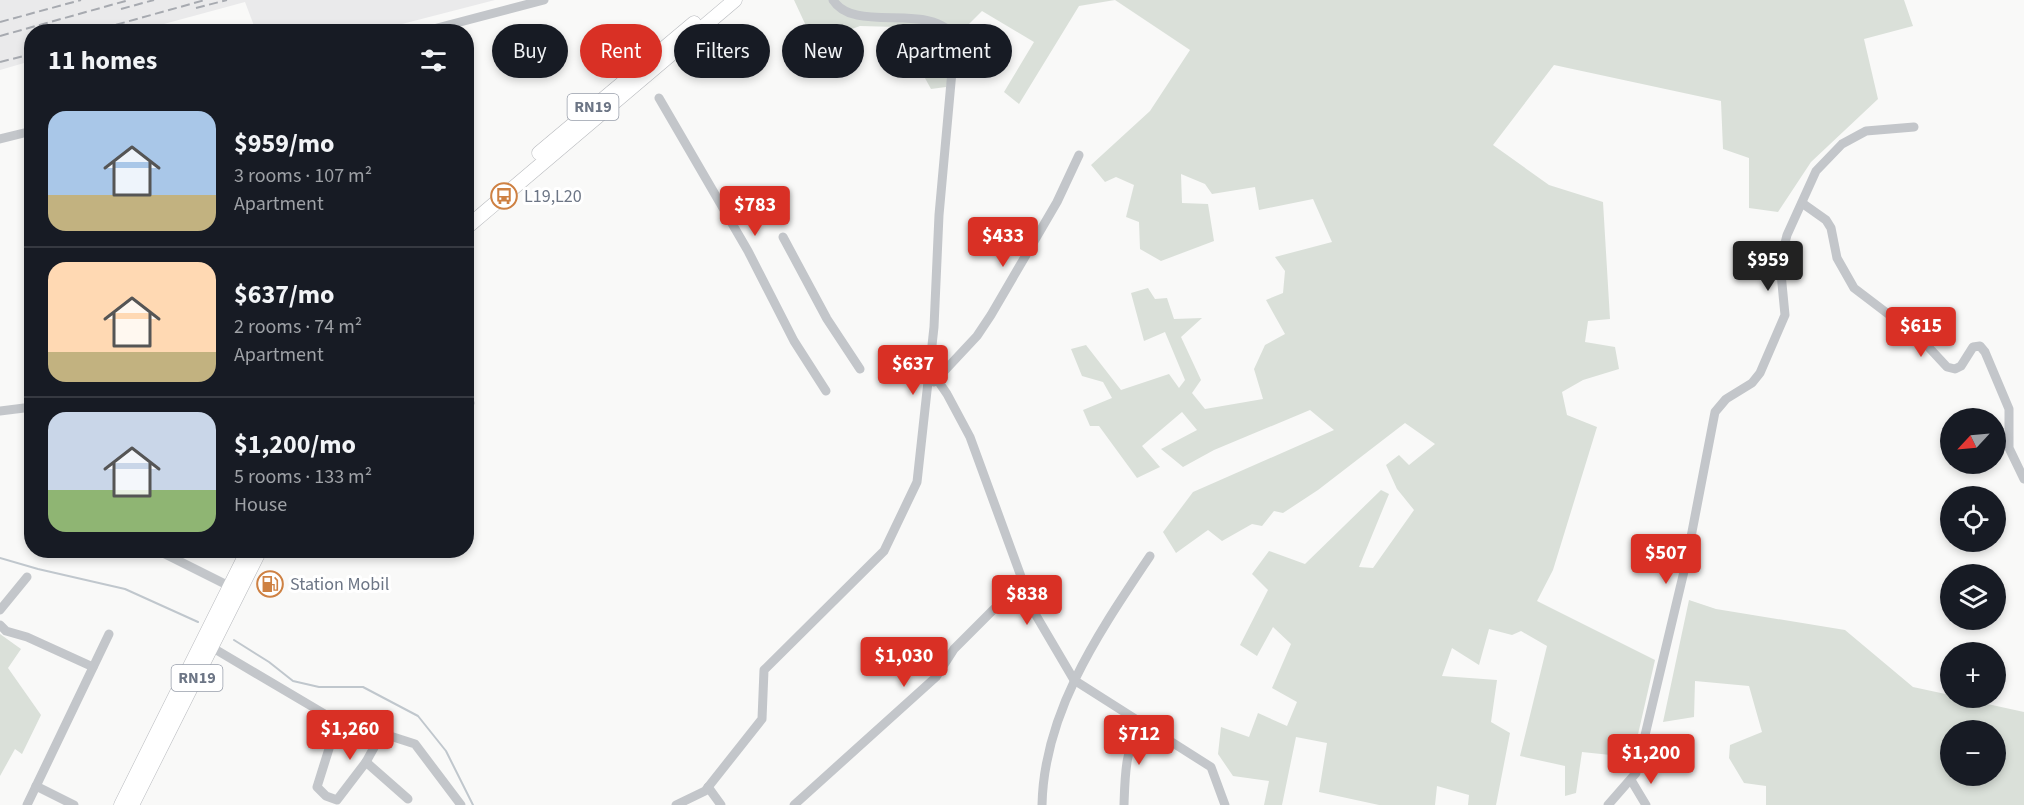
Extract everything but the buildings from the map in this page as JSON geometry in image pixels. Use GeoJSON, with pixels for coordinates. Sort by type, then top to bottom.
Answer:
{"type":"FeatureCollection","features":[{"type":"Feature","properties":{"kind":"highway","name":"RN19"},"geometry":{"type":"LineString","coordinates":[[474,210],[721,0]]}},
{"type":"Feature","properties":{"kind":"highway","name":"RN19"},"geometry":{"type":"LineString","coordinates":[[474,221],[735,0]]}},
{"type":"Feature","properties":{"kind":"highway","name":"RN19"},"geometry":{"type":"LineString","coordinates":[[132,805],[208,645],[244,558]]}},
{"type":"Feature","properties":{"kind":"highway","name":"RN19"},"geometry":{"type":"LineString","coordinates":[[121,805],[256,558]]}},
{"type":"Feature","properties":{"kind":"street"},"geometry":{"type":"LineString","coordinates":[[452,24],[544,0]]}},
{"type":"Feature","properties":{"kind":"street"},"geometry":{"type":"LineString","coordinates":[[676,805],[705,791],[762,719],[764,670],[884,551],[918,482],[930,369],[939,215],[955,38],[947,28],[936,21],[881,18],[844,11],[833,0]]}},
{"type":"Feature","properties":{"kind":"street"},"geometry":{"type":"LineString","coordinates":[[658,98],[748,251],[794,341],[826,391]]}},
{"type":"Feature","properties":{"kind":"street"},"geometry":{"type":"LineString","coordinates":[[1608,805],[1636,773],[1686,563],[1715,412],[1726,399],[1752,383],[1760,373],[1785,315],[1780,263],[1786,235],[1816,171],[1842,144],[1866,131],[1914,127]]}},
{"type":"Feature","properties":{"kind":"street"},"geometry":{"type":"LineString","coordinates":[[0,139],[24,133]]}},
{"type":"Feature","properties":{"kind":"street"},"geometry":{"type":"LineString","coordinates":[[928,385],[937,380],[977,336],[991,315],[1057,202],[1079,155]]}},
{"type":"Feature","properties":{"kind":"street"},"geometry":{"type":"LineString","coordinates":[[1802,203],[1826,220],[1831,228],[1837,258],[1854,288],[1921,339],[1947,367],[1955,369],[1961,366],[1973,347],[1980,346],[1985,352],[2009,409],[2009,448],[2024,479]]}},
{"type":"Feature","properties":{"kind":"street"},"geometry":{"type":"LineString","coordinates":[[783,237],[827,319],[860,369]]}},
{"type":"Feature","properties":{"kind":"street"},"geometry":{"type":"LineString","coordinates":[[930,369],[970,437],[1034,612],[1074,680],[1211,767],[1225,805]]}},
{"type":"Feature","properties":{"kind":"street"},"geometry":{"type":"LineString","coordinates":[[0,411],[24,408]]}},
{"type":"Feature","properties":{"kind":"street"},"geometry":{"type":"LineString","coordinates":[[1042,805],[1042,783],[1055,730],[1074,680],[1110,617],[1150,556]]}},
{"type":"Feature","properties":{"kind":"street"},"geometry":{"type":"LineString","coordinates":[[173,558],[231,586]]}},
{"type":"Feature","properties":{"kind":"street"},"geometry":{"type":"LineString","coordinates":[[0,610],[27,577]]}},
{"type":"Feature","properties":{"kind":"street"},"geometry":{"type":"LineString","coordinates":[[794,805],[936,677],[954,648],[994,609],[1025,588]]}},
{"type":"Feature","properties":{"kind":"street"},"geometry":{"type":"LineString","coordinates":[[0,625],[6,631],[27,637],[93,667]]}},
{"type":"Feature","properties":{"kind":"street"},"geometry":{"type":"LineString","coordinates":[[27,805],[109,634]]}},
{"type":"Feature","properties":{"kind":"street"},"geometry":{"type":"LineString","coordinates":[[208,645],[328,716],[381,735],[415,744],[460,805]]}},
{"type":"Feature","properties":{"kind":"street"},"geometry":{"type":"LineString","coordinates":[[338,720],[317,787],[326,796],[337,800],[366,762],[381,735]]}},
{"type":"Feature","properties":{"kind":"street"},"geometry":{"type":"LineString","coordinates":[[1124,805],[1127,755],[1132,738],[1142,723]]}},
{"type":"Feature","properties":{"kind":"street"},"geometry":{"type":"LineString","coordinates":[[366,762],[408,799]]}},
{"type":"Feature","properties":{"kind":"street"},"geometry":{"type":"LineString","coordinates":[[1631,780],[1646,805]]}},
{"type":"Feature","properties":{"kind":"street"},"geometry":{"type":"LineString","coordinates":[[36,786],[74,805]]}},
{"type":"Feature","properties":{"kind":"street"},"geometry":{"type":"LineString","coordinates":[[708,787],[721,805]]}},
{"type":"Feature","properties":{"kind":"shaded area"},"geometry":{"type":"Polygon","coordinates":[[[0,0],[495,0],[402,24],[253,24],[245,2],[164,24],[24,24],[24,63],[0,70],[0,0]]]}},
{"type":"Feature","properties":{"kind":"shaded area"},"geometry":{"type":"Polygon","coordinates":[[[794,0],[1115,0],[1079,6],[1019,104],[1004,92],[1034,42],[1012,29],[1012,24],[1004,24],[982,11],[969,24],[876,24],[876,26],[864,26],[864,24],[805,24],[794,0]]]}},
{"type":"Feature","properties":{"kind":"shaded area"},"geometry":{"type":"Polygon","coordinates":[[[1115,0],[1904,0],[1913,26],[1864,39],[1878,99],[1811,162],[1778,212],[1749,208],[1749,158],[1723,149],[1721,101],[1554,65],[1493,145],[1549,185],[1603,202],[1610,319],[1588,321],[1585,342],[1615,347],[1619,369],[1583,380],[1562,392],[1567,415],[1597,427],[1553,570],[1537,601],[1655,660],[1631,765],[1620,756],[1582,752],[1576,793],[1565,796],[1565,766],[1520,756],[1547,646],[1521,631],[1512,635],[1489,629],[1479,665],[1452,648],[1442,676],[1497,680],[1491,722],[1510,733],[1496,805],[1468,805],[1469,795],[1437,786],[1435,805],[1379,805],[1319,792],[1327,743],[1296,737],[1282,805],[1264,805],[1269,781],[1233,776],[1218,754],[1221,727],[1249,737],[1258,713],[1287,726],[1297,702],[1272,688],[1291,644],[1273,627],[1257,656],[1240,645],[1268,590],[1252,574],[1269,551],[1305,564],[1381,490],[1389,494],[1359,567],[1373,568],[1414,510],[1397,489],[1386,465],[1399,455],[1409,465],[1435,444],[1405,423],[1318,490],[1283,513],[1274,511],[1262,526],[1252,524],[1222,541],[1208,530],[1176,553],[1163,532],[1193,492],[1334,430],[1310,410],[1214,450],[1183,467],[1161,449],[1197,430],[1182,412],[1142,446],[1160,467],[1137,478],[1099,426],[1090,426],[1083,410],[1112,398],[1103,382],[1082,376],[1071,349],[1086,345],[1121,390],[1169,374],[1179,388],[1185,380],[1165,332],[1144,341],[1131,293],[1148,288],[1155,299],[1167,298],[1174,319],[1202,318],[1181,337],[1201,380],[1192,393],[1205,409],[1263,399],[1254,369],[1265,345],[1285,334],[1266,300],[1283,293],[1285,271],[1275,257],[1332,242],[1313,199],[1259,210],[1255,187],[1212,194],[1205,184],[1181,174],[1182,203],[1208,204],[1214,241],[1161,261],[1140,249],[1139,222],[1126,217],[1134,185],[1116,177],[1105,182],[1091,165],[1150,111],[1190,50],[1115,0]]]}},
{"type":"Feature","properties":{"kind":"shaded area"},"geometry":{"type":"Polygon","coordinates":[[[925,78],[949,78],[946,87],[931,89],[925,78]]]}},
{"type":"Feature","properties":{"kind":"shaded area"},"geometry":{"type":"Polygon","coordinates":[[[1689,600],[1716,609],[1845,630],[1913,687],[1940,693],[1940,708],[2006,708],[2024,712],[2024,805],[1766,805],[1766,786],[1744,783],[1729,758],[1730,745],[1762,732],[1749,686],[1695,681],[1694,717],[1663,722],[1689,600]]]}},
{"type":"Feature","properties":{"kind":"shaded area"},"geometry":{"type":"Polygon","coordinates":[[[0,634],[21,649],[8,668],[41,715],[22,754],[15,749],[0,776],[0,634]]]}},
{"type":"Feature","properties":{"kind":"waterway"},"geometry":{"type":"LineString","coordinates":[[0,558],[125,589],[198,622]]}},
{"type":"Feature","properties":{"kind":"waterway"},"geometry":{"type":"LineString","coordinates":[[234,640],[269,662],[293,681],[319,687],[363,687],[418,716],[446,751],[473,805]]}},
{"type":"Feature","properties":{"kind":"railway"},"geometry":{"type":"LineString","coordinates":[[0,22],[81,0]]}},
{"type":"Feature","properties":{"kind":"railway"},"geometry":{"type":"LineString","coordinates":[[43,24],[129,0]]}},
{"type":"Feature","properties":{"kind":"railway"},"geometry":{"type":"LineString","coordinates":[[121,9],[154,0]]}},
{"type":"Feature","properties":{"kind":"railway"},"geometry":{"type":"LineString","coordinates":[[119,24],[205,0]]}},
{"type":"Feature","properties":{"kind":"railway"},"geometry":{"type":"LineString","coordinates":[[196,8],[227,0]]}},
{"type":"Feature","properties":{"kind":"railway"},"geometry":{"type":"LineString","coordinates":[[0,36],[24,29]]}},
{"type":"Feature","properties":{"kind":"railway"},"geometry":{"type":"LineString","coordinates":[[0,62],[24,56]]}},
{"type":"Feature","properties":{"kind":"place","name":"L19,L20"},"geometry":{"type":"Point","coordinates":[504,196]}},
{"type":"Feature","properties":{"kind":"place","name":"Station Mobil"},"geometry":{"type":"Point","coordinates":[270,584]}}]}
